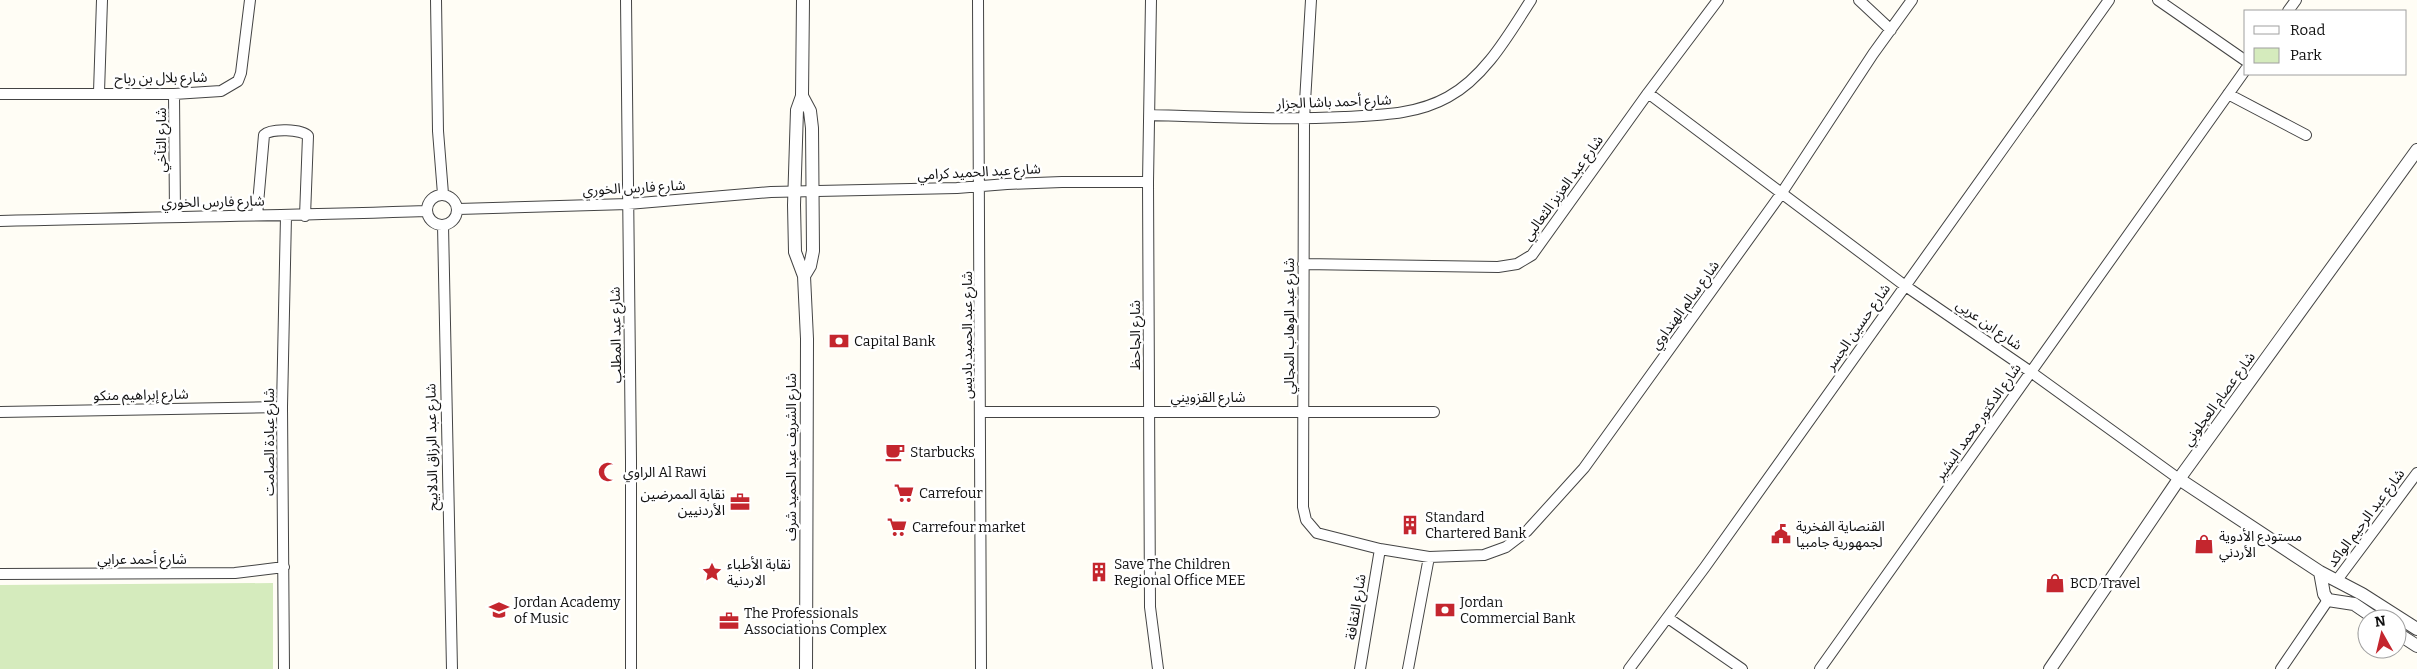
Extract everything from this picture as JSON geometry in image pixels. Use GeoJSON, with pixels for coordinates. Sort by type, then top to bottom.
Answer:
{"type":"FeatureCollection","features":[{"type":"Feature","properties":{"kind":"street"},"geometry":{"type":"LineString","coordinates":[[99,92],[102,0]]}},
{"type":"Feature","properties":{"kind":"street","name":"شارع بلال بن رباح"},"geometry":{"type":"LineString","coordinates":[[0,94],[99,92],[174,94],[221,91],[238,81],[242,65],[250,0]]}},
{"type":"Feature","properties":{"kind":"street"},"geometry":{"type":"LineString","coordinates":[[436,0],[438,130],[443,194]]}},
{"type":"Feature","properties":{"kind":"street","name":"شارع عبد المطلب"},"geometry":{"type":"LineString","coordinates":[[626,0],[631,669]]}},
{"type":"Feature","properties":{"kind":"street","name":"شارع الشريف عبد الحميد شرف"},"geometry":{"type":"LineString","coordinates":[[803,0],[802,96],[797,110],[794,191],[795,252],[797,262],[804,276],[807,405],[806,669]]}},
{"type":"Feature","properties":{"kind":"street","name":"شارع عبد الحميد باديس"},"geometry":{"type":"LineString","coordinates":[[978,0],[982,412],[981,669]]}},
{"type":"Feature","properties":{"kind":"street","name":"شارع الجاحظ"},"geometry":{"type":"LineString","coordinates":[[1151,0],[1148,182],[1150,606],[1158,669]]}},
{"type":"Feature","properties":{"kind":"street","name":"شارع عبد الوهاب المجالي"},"geometry":{"type":"LineString","coordinates":[[1311,0],[1304,119],[1303,507],[1306,520],[1317,533],[1380,549],[1429,557]]}},
{"type":"Feature","properties":{"kind":"street","name":"شارع أحمد باشا الجزار"},"geometry":{"type":"LineString","coordinates":[[1150,115],[1304,119],[1398,113],[1424,107],[1448,97],[1472,80],[1488,62],[1532,0]]}},
{"type":"Feature","properties":{"kind":"street","name":"شارع عبد العزيز الثعالبي"},"geometry":{"type":"LineString","coordinates":[[1303,264],[1498,267],[1517,264],[1532,255],[1648,93],[1718,0]]}},
{"type":"Feature","properties":{"kind":"street"},"geometry":{"type":"LineString","coordinates":[[1859,0],[1891,30]]}},
{"type":"Feature","properties":{"kind":"street","name":"شارع سالم الهنداوي"},"geometry":{"type":"LineString","coordinates":[[1429,557],[1484,555],[1506,547],[1527,531],[1584,468],[1781,194],[1912,0]]}},
{"type":"Feature","properties":{"kind":"street","name":"شارع حسين الجسر"},"geometry":{"type":"LineString","coordinates":[[1629,669],[1668,618],[2108,0]]}},
{"type":"Feature","properties":{"kind":"street"},"geometry":{"type":"LineString","coordinates":[[2158,0],[2244,60]]}},
{"type":"Feature","properties":{"kind":"street","name":"شارع الدكتور محمد البشير"},"geometry":{"type":"LineString","coordinates":[[1820,669],[2244,72]]}},
{"type":"Feature","properties":{"kind":"street","name":"شارع ابن عربي"},"geometry":{"type":"LineString","coordinates":[[1648,93],[1904,285],[2031,372],[2179,480],[2320,572],[2337,580],[2417,629]]}},
{"type":"Feature","properties":{"kind":"street","name":"شارع التآخي"},"geometry":{"type":"LineString","coordinates":[[174,94],[175,216]]}},
{"type":"Feature","properties":{"kind":"street"},"geometry":{"type":"LineString","coordinates":[[2228,94],[2306,135]]}},
{"type":"Feature","properties":{"kind":"street","name":"شارع الشريف عبد الحميد شرف"},"geometry":{"type":"LineString","coordinates":[[802,96],[810,111],[811,120],[813,259],[804,276]]}},
{"type":"Feature","properties":{"kind":"street"},"geometry":{"type":"LineString","coordinates":[[257,214],[264,135],[272,131],[303,133],[308,136],[305,216]]}},
{"type":"Feature","properties":{"kind":"street","name":"شارع عصام العجلوني"},"geometry":{"type":"LineString","coordinates":[[2050,669],[2179,480],[2415,157]]}},
{"type":"Feature","properties":{"kind":"street","name":"شارع عبد الحميد كرامي"},"geometry":{"type":"LineString","coordinates":[[812,191],[1062,182],[1148,182]]}},
{"type":"Feature","properties":{"kind":"street","name":"شارع فارس الخوري"},"geometry":{"type":"LineString","coordinates":[[458,209],[628,204],[812,191]]}},
{"type":"Feature","properties":{"kind":"street"},"geometry":{"type":"LineString","coordinates":[[443,194],[452,197],[458,209],[452,222],[443,225],[431,221],[427,210],[430,201],[443,194]]}},
{"type":"Feature","properties":{"kind":"street","name":"شارع فارس الخوري"},"geometry":{"type":"LineString","coordinates":[[0,221],[257,214],[305,216],[427,210]]}},
{"type":"Feature","properties":{"kind":"street","name":"شارع عبادة الصامت"},"geometry":{"type":"LineString","coordinates":[[284,669],[282,407],[286,216]]}},
{"type":"Feature","properties":{"kind":"street","name":"شارع عبد الرزاق الدلابيح"},"geometry":{"type":"LineString","coordinates":[[443,225],[452,669]]}},
{"type":"Feature","properties":{"kind":"street","name":"شارع إبراهيم منكو"},"geometry":{"type":"LineString","coordinates":[[0,412],[282,407]]}},
{"type":"Feature","properties":{"kind":"street","name":"شارع القزويني"},"geometry":{"type":"LineString","coordinates":[[982,412],[1149,410],[1434,412]]}},
{"type":"Feature","properties":{"kind":"street","name":"شارع عبد الرحيم الواكد"},"geometry":{"type":"LineString","coordinates":[[2337,580],[2417,472]]}},
{"type":"Feature","properties":{"kind":"street","name":"شارع الثقافة"},"geometry":{"type":"LineString","coordinates":[[1360,669],[1380,549]]}},
{"type":"Feature","properties":{"kind":"street"},"geometry":{"type":"LineString","coordinates":[[1408,669],[1429,557]]}},
{"type":"Feature","properties":{"kind":"street","name":"شارع أحمد عرابي"},"geometry":{"type":"LineString","coordinates":[[0,574],[234,573],[284,567]]}},
{"type":"Feature","properties":{"kind":"street"},"geometry":{"type":"LineString","coordinates":[[2320,572],[2324,594],[2328,600],[2354,604],[2361,609]]}},
{"type":"Feature","properties":{"kind":"street"},"geometry":{"type":"LineString","coordinates":[[2281,669],[2328,600]]}},
{"type":"Feature","properties":{"kind":"street"},"geometry":{"type":"LineString","coordinates":[[1668,618],[1742,669]]}},
{"type":"Feature","properties":{"kind":"green space"},"geometry":{"type":"Polygon","coordinates":[[[273,583],[273,669],[0,669],[0,585],[273,583]]]}},
{"type":"Feature","properties":{"kind":"place","name":"Capital Bank"},"geometry":{"type":"Point","coordinates":[839,341]}},
{"type":"Feature","properties":{"kind":"place","name":"Starbucks"},"geometry":{"type":"Point","coordinates":[895,452]}},
{"type":"Feature","properties":{"kind":"place","name":"الراوي Al Rawi"},"geometry":{"type":"Point","coordinates":[608,472]}},
{"type":"Feature","properties":{"kind":"place","name":"Carrefour"},"geometry":{"type":"Point","coordinates":[904,493]}},
{"type":"Feature","properties":{"kind":"place","name":"نقابة الممرضين الأردنيين"},"geometry":{"type":"Point","coordinates":[740,502]}},
{"type":"Feature","properties":{"kind":"place","name":"Standard Chartered Bank"},"geometry":{"type":"Point","coordinates":[1410,525]}},
{"type":"Feature","properties":{"kind":"place","name":"Carrefour market"},"geometry":{"type":"Point","coordinates":[897,527]}},
{"type":"Feature","properties":{"kind":"place","name":"القنصاية الفخرية لجمهورية جامبيا"},"geometry":{"type":"Point","coordinates":[1781,534]}},
{"type":"Feature","properties":{"kind":"place","name":"مستودع الأدوية الأردني"},"geometry":{"type":"Point","coordinates":[2204,544]}},
{"type":"Feature","properties":{"kind":"place","name":"نقابة الأطباء الاردنية"},"geometry":{"type":"Point","coordinates":[712,572]}},
{"type":"Feature","properties":{"kind":"place","name":"Save The Children Regional Office MEE"},"geometry":{"type":"Point","coordinates":[1099,572]}},
{"type":"Feature","properties":{"kind":"place","name":"BCD Travel"},"geometry":{"type":"Point","coordinates":[2055,583]}},
{"type":"Feature","properties":{"kind":"place","name":"Jordan Academy of Music"},"geometry":{"type":"Point","coordinates":[499,610]}},
{"type":"Feature","properties":{"kind":"place","name":"Jordan Commercial Bank"},"geometry":{"type":"Point","coordinates":[1445,610]}},
{"type":"Feature","properties":{"kind":"place","name":"The Professionals Associations Complex"},"geometry":{"type":"Point","coordinates":[729,621]}}]}
